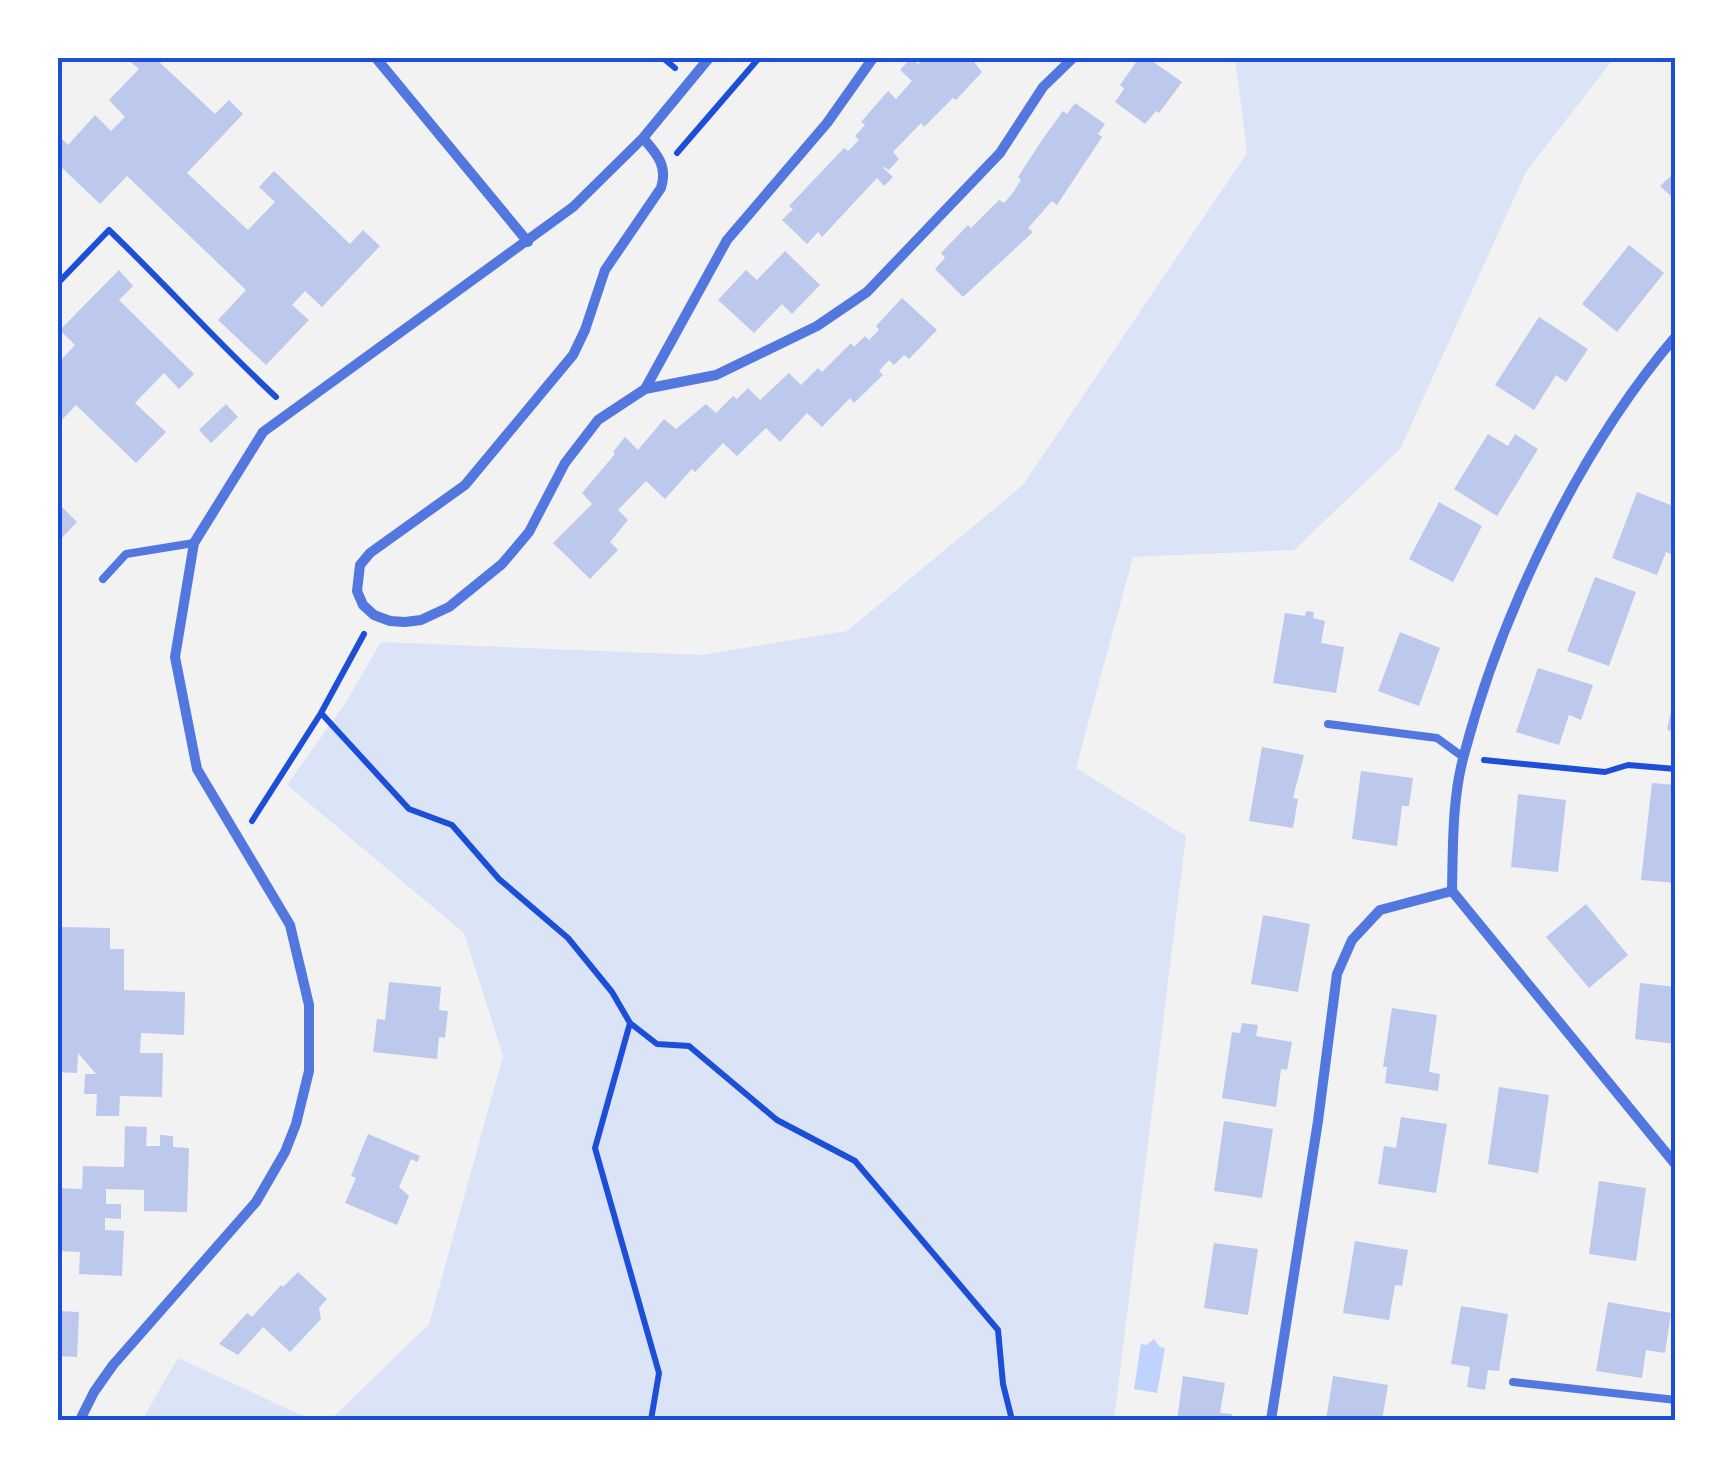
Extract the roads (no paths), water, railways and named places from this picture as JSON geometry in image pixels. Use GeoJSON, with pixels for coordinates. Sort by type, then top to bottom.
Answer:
{"type":"FeatureCollection","features":[{"type":"Feature","properties":{"kind":"street"},"geometry":{"type":"LineString","coordinates":[[376,58],[528,242]]}},
{"type":"Feature","properties":{"kind":"street"},"geometry":{"type":"LineString","coordinates":[[80,1420],[112,1365],[256,1202],[286,1152],[309,1070],[309,1005],[299,956],[282,909],[198,769],[175,657],[194,544],[263,432],[573,207],[642,138],[709,58]]}},
{"type":"Feature","properties":{"kind":"street"},"geometry":{"type":"LineString","coordinates":[[646,389],[727,240],[827,123],[873,58]]}},
{"type":"Feature","properties":{"kind":"street"},"geometry":{"type":"LineString","coordinates":[[642,138],[658,155],[664,170],[660,188],[606,270],[573,356],[465,485],[360,564],[356,591],[374,616],[390,622],[421,620],[448,607],[485,579],[529,532],[580,440],[598,420],[646,389],[716,374],[818,326],[867,292],[1000,153],[1044,88],[1073,58]]}},
{"type":"Feature","properties":{"kind":"street"},"geometry":{"type":"LineString","coordinates":[[1676,336],[1657,358],[1573,485],[1505,630],[1463,757],[1453,838],[1452,891],[1676,1165]]}},
{"type":"Feature","properties":{"kind":"street"},"geometry":{"type":"LineString","coordinates":[[1271,1420],[1337,974],[1352,940],[1380,910],[1452,891]]}},
{"type":"Feature","properties":{"kind":"lane"},"geometry":{"type":"LineString","coordinates":[[103,580],[126,554],[194,544]]}},
{"type":"Feature","properties":{"kind":"lane"},"geometry":{"type":"LineString","coordinates":[[1328,724],[1437,738],[1463,757]]}},
{"type":"Feature","properties":{"kind":"lane"},"geometry":{"type":"LineString","coordinates":[[1513,1382],[1676,1400]]}},
{"type":"Feature","properties":{"kind":"water"},"geometry":{"type":"Polygon","coordinates":[[[1154,1339],[1165,1348],[1157,1393],[1134,1389],[1141,1344],[1154,1339]]]}}]}
